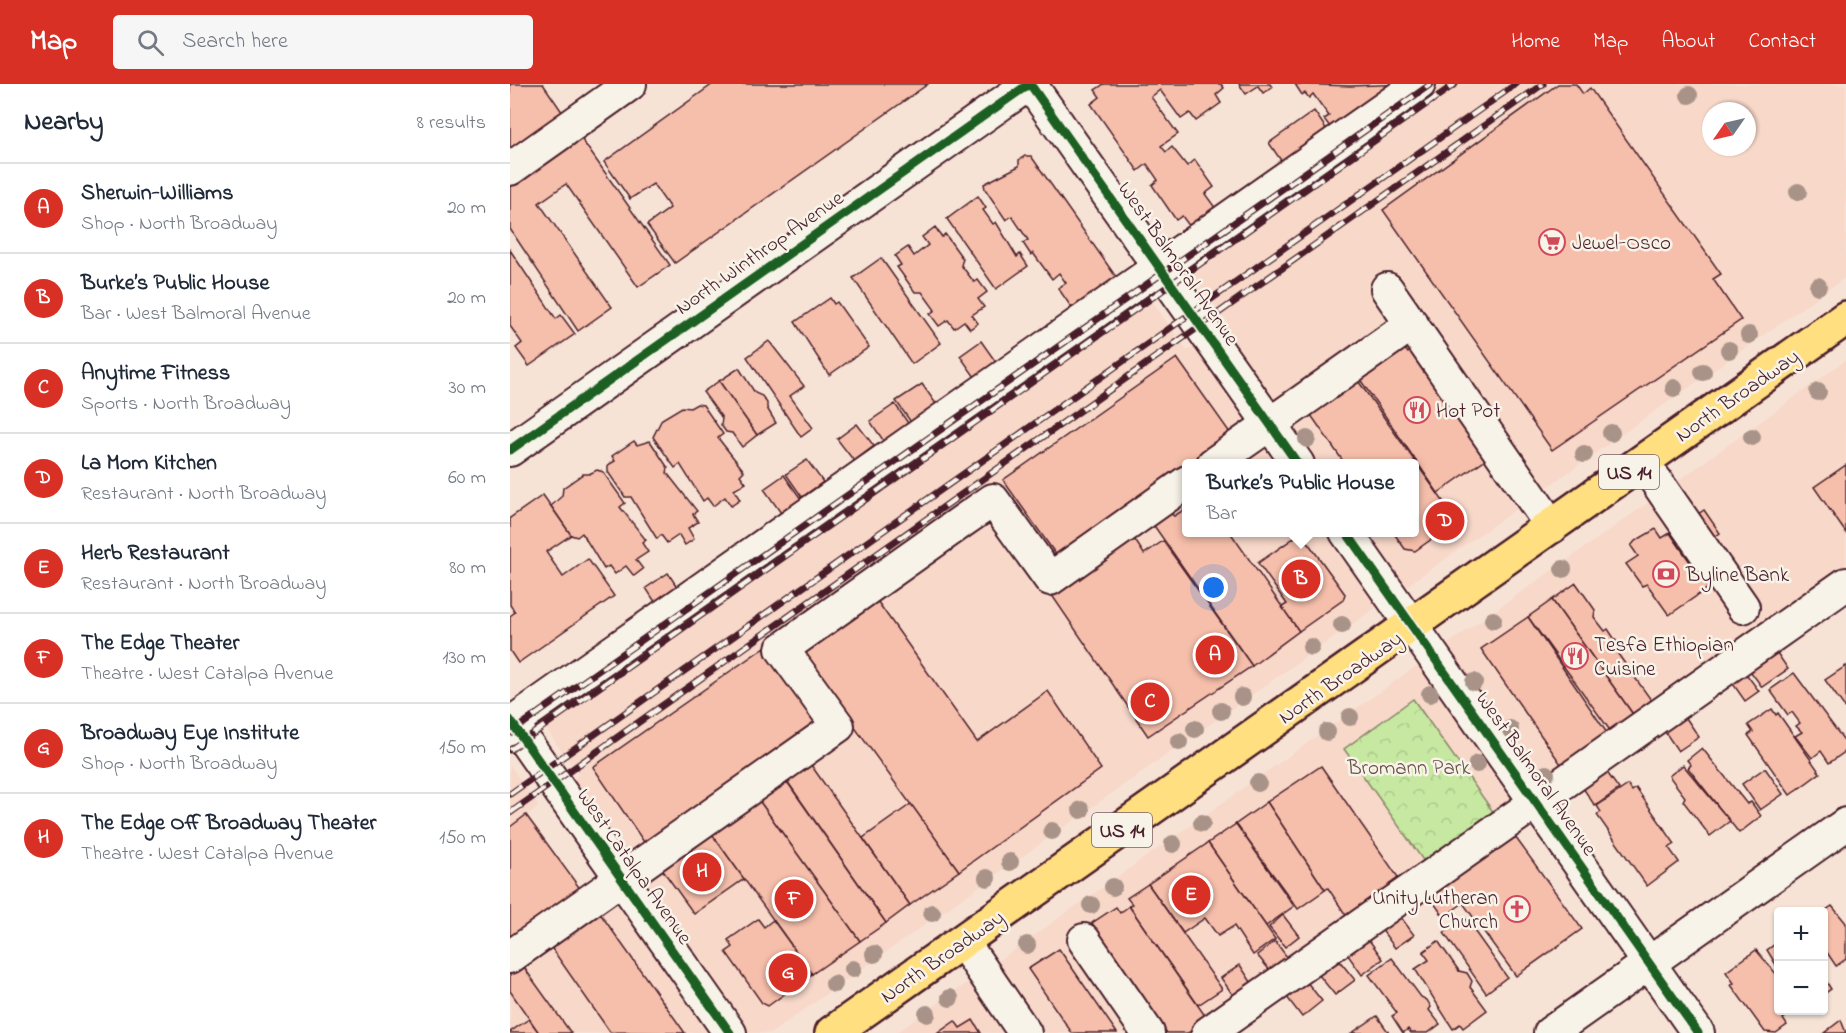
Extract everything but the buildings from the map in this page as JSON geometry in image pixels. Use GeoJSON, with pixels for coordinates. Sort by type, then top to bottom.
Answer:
{"type":"FeatureCollection","features":[{"type":"Feature","properties":{"kind":"main road","name":"North Broadway"},"geometry":{"type":"LineString","coordinates":[[832,1033],[1846,318]]}},
{"type":"Feature","properties":{"kind":"street"},"geometry":{"type":"LineString","coordinates":[[510,169],[630,84]]}},
{"type":"Feature","properties":{"kind":"street","name":"West Balmoral Avenue"},"geometry":{"type":"LineString","coordinates":[[1029,84],[1294,459]]}},
{"type":"Feature","properties":{"kind":"street","name":"North Winthrop Avenue"},"geometry":{"type":"LineString","coordinates":[[510,450],[1029,84]]}},
{"type":"Feature","properties":{"kind":"street"},"geometry":{"type":"LineString","coordinates":[[511,722],[1419,84]]}},
{"type":"Feature","properties":{"kind":"street"},"geometry":{"type":"LineString","coordinates":[[1388,289],[1552,527]]}},
{"type":"Feature","properties":{"kind":"street"},"geometry":{"type":"LineString","coordinates":[[1220,459],[1412,324]]}},
{"type":"Feature","properties":{"kind":"street"},"geometry":{"type":"LineString","coordinates":[[1642,462],[1743,607]]}},
{"type":"Feature","properties":{"kind":"street"},"geometry":{"type":"LineString","coordinates":[[510,957],[838,726],[782,649],[993,500],[1050,579],[1182,486]]}},
{"type":"Feature","properties":{"kind":"street","name":"West Balmoral Avenue"},"geometry":{"type":"LineString","coordinates":[[1350,537],[1698,1033]]}},
{"type":"Feature","properties":{"kind":"street"},"geometry":{"type":"LineString","coordinates":[[1208,1033],[1846,584]]}},
{"type":"Feature","properties":{"kind":"street","name":"West Catalpa Avenue"},"geometry":{"type":"LineString","coordinates":[[511,722],[730,1033]]}},
{"type":"Feature","properties":{"kind":"street"},"geometry":{"type":"LineString","coordinates":[[1550,1033],[1846,824]]}},
{"type":"Feature","properties":{"kind":"street"},"geometry":{"type":"LineString","coordinates":[[1084,940],[1148,1033]]}},
{"type":"Feature","properties":{"kind":"street"},"geometry":{"type":"LineString","coordinates":[[963,942],[1025,1033]]}},
{"type":"Feature","properties":{"kind":"shaded area"},"geometry":{"type":"Polygon","coordinates":[[[1419,84],[1846,84],[1846,277],[771,1033],[510,1033],[510,957],[627,875],[564,784],[579,775],[532,709],[1138,281],[1187,351],[1227,322],[1177,254],[1419,84]]]}},
{"type":"Feature","properties":{"kind":"shaded area"},"geometry":{"type":"Polygon","coordinates":[[[1846,360],[1846,582],[1499,820],[1413,700],[1344,749],[1430,870],[1202,1033],[896,1033],[1625,519],[1846,360]]]}},
{"type":"Feature","properties":{"kind":"shaded area"},"geometry":{"type":"Polygon","coordinates":[[[510,765],[539,807],[510,827],[510,765]]]}},
{"type":"Feature","properties":{"kind":"green space","name":"Bromann Park"},"geometry":{"type":"Polygon","coordinates":[[[1413,699],[1499,820],[1430,870],[1344,749],[1413,699]]]}},
{"type":"Feature","properties":{"kind":"railway"},"geometry":{"type":"LineString","coordinates":[[510,733],[1431,84]]}},
{"type":"Feature","properties":{"kind":"railway"},"geometry":{"type":"LineString","coordinates":[[510,750],[1455,84]]}},
{"type":"Feature","properties":{"kind":"railway"},"geometry":{"type":"LineString","coordinates":[[510,794],[1516,84]]}},
{"type":"Feature","properties":{"kind":"railway"},"geometry":{"type":"LineString","coordinates":[[510,813],[1543,84]]}},
{"type":"Feature","properties":{"kind":"cycle path"},"geometry":{"type":"LineString","coordinates":[[510,450],[1029,84]]}},
{"type":"Feature","properties":{"kind":"cycle path"},"geometry":{"type":"LineString","coordinates":[[1030,84],[1294,459]]}},
{"type":"Feature","properties":{"kind":"cycle path"},"geometry":{"type":"LineString","coordinates":[[1350,537],[1698,1033]]}},
{"type":"Feature","properties":{"kind":"cycle path"},"geometry":{"type":"LineString","coordinates":[[510,720],[730,1033]]}},
{"type":"Feature","properties":{"kind":"place","name":"Jewel-Osco"},"geometry":{"type":"Point","coordinates":[1552,242]}},
{"type":"Feature","properties":{"kind":"place","name":"Hot Pot"},"geometry":{"type":"Point","coordinates":[1417,410]}},
{"type":"Feature","properties":{"kind":"place","name":"La Mom Kitchen"},"geometry":{"type":"Point","coordinates":[1445,521]}},
{"type":"Feature","properties":{"kind":"place","name":"Byline Bank"},"geometry":{"type":"Point","coordinates":[1666,574]}},
{"type":"Feature","properties":{"kind":"place","name":"Burke’s Public House"},"geometry":{"type":"Point","coordinates":[1301,579]}},
{"type":"Feature","properties":{"kind":"place","name":"Sherwin-Williams"},"geometry":{"type":"Point","coordinates":[1215,655]}},
{"type":"Feature","properties":{"kind":"place","name":"Tesfa Ethiopian Cuisine"},"geometry":{"type":"Point","coordinates":[1575,656]}},
{"type":"Feature","properties":{"kind":"place","name":"Anytime Fitness"},"geometry":{"type":"Point","coordinates":[1150,702]}},
{"type":"Feature","properties":{"kind":"place","name":"The Edge Off Broadway Theater"},"geometry":{"type":"Point","coordinates":[702,872]}},
{"type":"Feature","properties":{"kind":"place","name":"Herb Restaurant"},"geometry":{"type":"Point","coordinates":[1191,895]}},
{"type":"Feature","properties":{"kind":"place","name":"The Edge Theater"},"geometry":{"type":"Point","coordinates":[794,899]}},
{"type":"Feature","properties":{"kind":"place","name":"Unity Lutheran Church"},"geometry":{"type":"Point","coordinates":[1517,909]}},
{"type":"Feature","properties":{"kind":"place","name":"Broadway Eye Institute"},"geometry":{"type":"Point","coordinates":[788,973]}}]}
